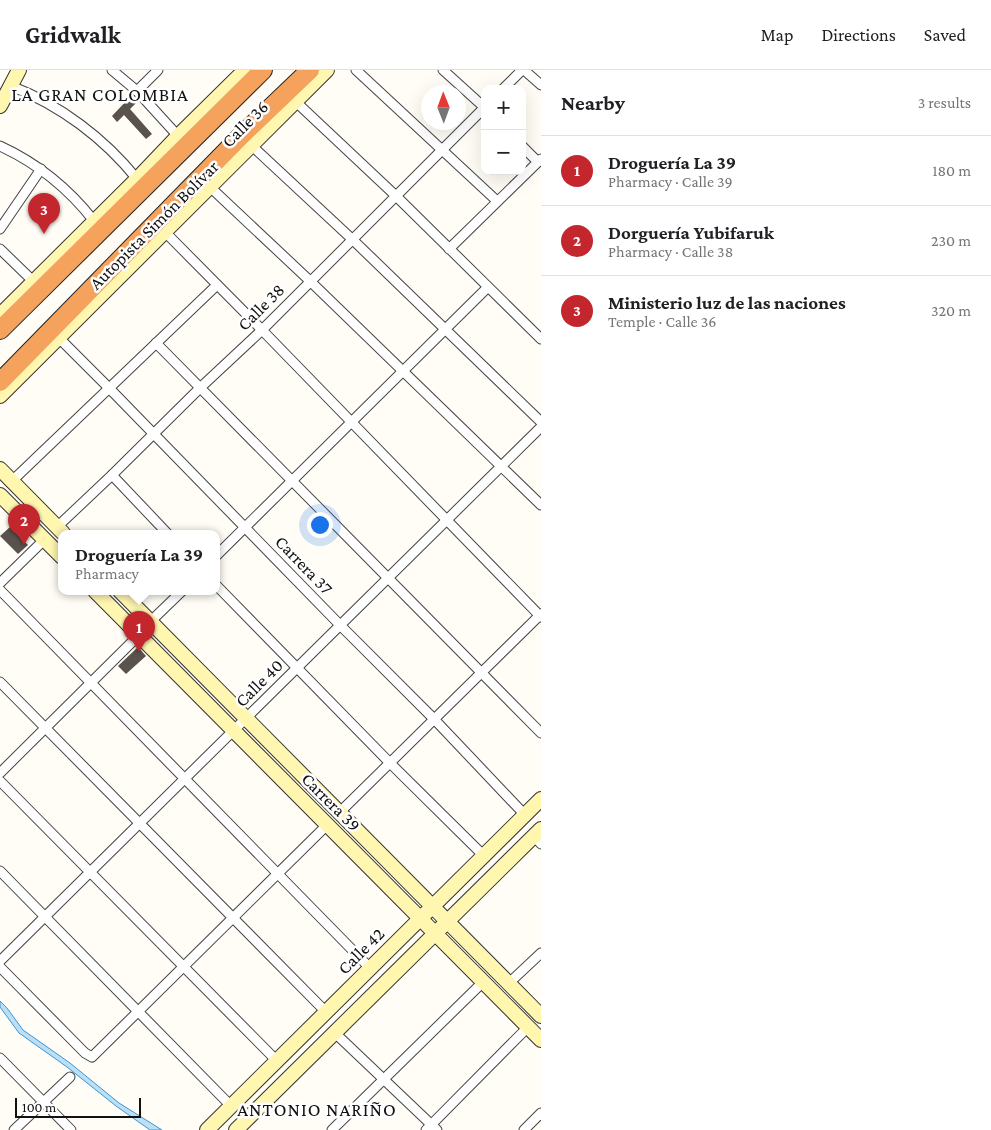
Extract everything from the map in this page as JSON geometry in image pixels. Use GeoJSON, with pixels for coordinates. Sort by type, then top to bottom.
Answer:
{"type":"FeatureCollection","features":[{"type":"Feature","properties":{"kind":"highway","name":"Autopista Simón Bolívar"},"geometry":{"type":"LineString","coordinates":[[0,330],[263,70]]}},
{"type":"Feature","properties":{"kind":"highway","name":"Autopista Simón Bolívar"},"geometry":{"type":"LineString","coordinates":[[10,377],[241,136],[310,70]]}},
{"type":"Feature","properties":{"kind":"street"},"geometry":{"type":"LineString","coordinates":[[0,106],[19,70]]}},
{"type":"Feature","properties":{"kind":"street"},"geometry":{"type":"LineString","coordinates":[[112,70],[137,91],[178,136]]}},
{"type":"Feature","properties":{"kind":"street"},"geometry":{"type":"LineString","coordinates":[[137,91],[158,70]]}},
{"type":"Feature","properties":{"kind":"street"},"geometry":{"type":"LineString","coordinates":[[0,315],[245,70]]}},
{"type":"Feature","properties":{"kind":"street","name":"Calle 36"},"geometry":{"type":"LineString","coordinates":[[0,396],[10,377],[59,338],[326,70]]}},
{"type":"Feature","properties":{"kind":"street"},"geometry":{"type":"LineString","coordinates":[[356,70],[497,201]]}},
{"type":"Feature","properties":{"kind":"street"},"geometry":{"type":"LineString","coordinates":[[443,70],[481,105]]}},
{"type":"Feature","properties":{"kind":"street"},"geometry":{"type":"LineString","coordinates":[[507,85],[523,70],[541,85]]}},
{"type":"Feature","properties":{"kind":"street"},"geometry":{"type":"LineString","coordinates":[[10,86],[50,104],[81,124],[108,147],[138,179]]}},
{"type":"Feature","properties":{"kind":"street"},"geometry":{"type":"LineString","coordinates":[[295,101],[396,196],[541,339]]}},
{"type":"Feature","properties":{"kind":"street","name":"Calle 38"},"geometry":{"type":"LineString","coordinates":[[60,530],[200,387],[262,330],[481,111]]}},
{"type":"Feature","properties":{"kind":"street"},"geometry":{"type":"LineString","coordinates":[[251,145],[353,240],[541,422]]}},
{"type":"Feature","properties":{"kind":"street"},"geometry":{"type":"LineString","coordinates":[[0,146],[17,154],[41,170],[67,191],[94,221]]}},
{"type":"Feature","properties":{"kind":"street"},"geometry":{"type":"LineString","coordinates":[[449,249],[539,161],[526,150]]}},
{"type":"Feature","properties":{"kind":"street"},"geometry":{"type":"LineString","coordinates":[[0,229],[41,170]]}},
{"type":"Feature","properties":{"kind":"street"},"geometry":{"type":"LineString","coordinates":[[209,186],[541,505]]}},
{"type":"Feature","properties":{"kind":"street"},"geometry":{"type":"LineString","coordinates":[[165,232],[541,616],[340,812]]}},
{"type":"Feature","properties":{"kind":"street"},"geometry":{"type":"LineString","coordinates":[[0,249],[34,282]]}},
{"type":"Feature","properties":{"kind":"street"},"geometry":{"type":"LineString","coordinates":[[12,481],[217,284]]}},
{"type":"Feature","properties":{"kind":"street"},"geometry":{"type":"LineString","coordinates":[[220,552],[488,287]]}},
{"type":"Feature","properties":{"kind":"street","name":"Carrera 37"},"geometry":{"type":"LineString","coordinates":[[59,338],[434,719],[525,815]]}},
{"type":"Feature","properties":{"kind":"street"},"geometry":{"type":"LineString","coordinates":[[156,343],[541,734]]}},
{"type":"Feature","properties":{"kind":"street","name":"Calle 40"},"geometry":{"type":"LineString","coordinates":[[0,961],[541,427]]}},
{"type":"Feature","properties":{"kind":"street"},"geometry":{"type":"LineString","coordinates":[[0,469],[60,530]]}},
{"type":"Feature","properties":{"kind":"street"},"geometry":{"type":"LineString","coordinates":[[112,475],[164,530]]}},
{"type":"Feature","properties":{"kind":"street"},"geometry":{"type":"LineString","coordinates":[[0,496],[58,553]]}},
{"type":"Feature","properties":{"kind":"street"},"geometry":{"type":"LineString","coordinates":[[0,584],[44,540]]}},
{"type":"Feature","properties":{"kind":"street"},"geometry":{"type":"LineString","coordinates":[[220,589],[483,855]]}},
{"type":"Feature","properties":{"kind":"street"},"geometry":{"type":"LineString","coordinates":[[0,590],[370,968]]}},
{"type":"Feature","properties":{"kind":"street","name":"Carrera 39"},"geometry":{"type":"LineString","coordinates":[[99,595],[541,1040]]}},
{"type":"Feature","properties":{"kind":"street","name":"Carrera 39"},"geometry":{"type":"LineString","coordinates":[[124,595],[541,1016]]}},
{"type":"Feature","properties":{"kind":"street"},"geometry":{"type":"LineString","coordinates":[[150,622],[178,595]]}},
{"type":"Feature","properties":{"kind":"street"},"geometry":{"type":"LineString","coordinates":[[0,772],[139,635]]}},
{"type":"Feature","properties":{"kind":"street"},"geometry":{"type":"LineString","coordinates":[[0,682],[326,1012]]}},
{"type":"Feature","properties":{"kind":"street"},"geometry":{"type":"LineString","coordinates":[[0,781],[277,1061]]}},
{"type":"Feature","properties":{"kind":"street","name":"Calle 42"},"geometry":{"type":"LineString","coordinates":[[207,1130],[541,799]]}},
{"type":"Feature","properties":{"kind":"street"},"geometry":{"type":"LineString","coordinates":[[0,967],[92,1057],[327,825]]}},
{"type":"Feature","properties":{"kind":"street"},"geometry":{"type":"LineString","coordinates":[[236,1130],[435,934],[539,836]]}},
{"type":"Feature","properties":{"kind":"street"},"geometry":{"type":"LineString","coordinates":[[0,871],[231,1106]]}},
{"type":"Feature","properties":{"kind":"street"},"geometry":{"type":"LineString","coordinates":[[509,983],[541,953]]}},
{"type":"Feature","properties":{"kind":"street"},"geometry":{"type":"LineString","coordinates":[[332,1130],[483,982]]}},
{"type":"Feature","properties":{"kind":"street"},"geometry":{"type":"LineString","coordinates":[[334,1032],[431,1128],[528,1027]]}},
{"type":"Feature","properties":{"kind":"street"},"geometry":{"type":"LineString","coordinates":[[0,1058],[71,1130]]}},
{"type":"Feature","properties":{"kind":"street"},"geometry":{"type":"LineString","coordinates":[[14,1130],[70,1077]]}},
{"type":"Feature","properties":{"kind":"street"},"geometry":{"type":"LineString","coordinates":[[524,1130],[541,1113]]}},
{"type":"Feature","properties":{"kind":"water"},"geometry":{"type":"Polygon","coordinates":[[[0,1001],[23,1030],[70,1063],[119,1103],[162,1130],[150,1130],[19,1033],[0,1007],[0,1001]]]}},
{"type":"Feature","properties":{"kind":"building"},"geometry":{"type":"Polygon","coordinates":[[[131,96],[137,102],[130,109],[152,134],[146,139],[124,115],[117,122],[112,116],[131,96]]]}},
{"type":"Feature","properties":{"kind":"building"},"geometry":{"type":"Polygon","coordinates":[[[10,527],[28,545],[18,554],[0,536],[10,527]]]}},
{"type":"Feature","properties":{"kind":"building"},"geometry":{"type":"Polygon","coordinates":[[[138,647],[146,656],[126,674],[118,666],[138,647]]]}},
{"type":"Feature","properties":{"kind":"place","name":"Ministerio luz de las naciones"},"geometry":{"type":"Point","coordinates":[44,234]}},
{"type":"Feature","properties":{"kind":"place","name":"Dorguería Yubifaruk"},"geometry":{"type":"Point","coordinates":[24,545]}},
{"type":"Feature","properties":{"kind":"place","name":"Droguería La 39"},"geometry":{"type":"Point","coordinates":[139,652]}},
{"type":"Feature","properties":{"kind":"district","name":"LA GRAN COLOMBIA"},"geometry":{"type":"Point","coordinates":[100,94]}},
{"type":"Feature","properties":{"kind":"district","name":"ANTONIO NARIÑO"},"geometry":{"type":"Point","coordinates":[317,1109]}}]}
